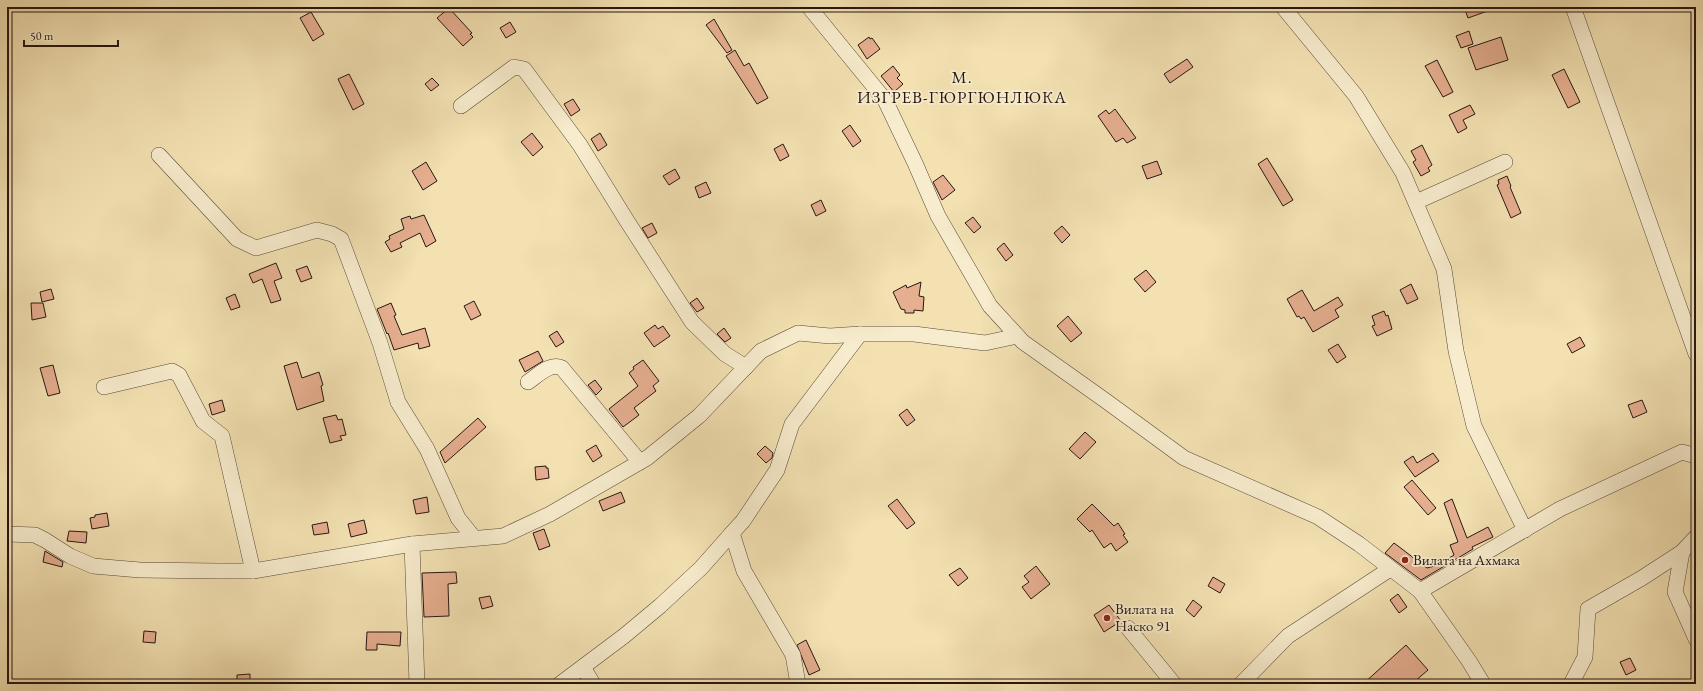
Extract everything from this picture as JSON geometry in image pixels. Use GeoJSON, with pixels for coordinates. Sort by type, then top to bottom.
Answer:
{"type":"FeatureCollection","features":[{"type":"Feature","properties":{"kind":"street"},"geometry":{"type":"LineString","coordinates":[[809,7],[885,100],[938,216],[990,306],[1017,336],[1023,342],[1184,458],[1318,517],[1359,544],[1420,591],[1469,661],[1483,684]]}},
{"type":"Feature","properties":{"kind":"street"},"geometry":{"type":"LineString","coordinates":[[1283,7],[1356,96],[1403,173],[1444,269],[1456,351],[1474,426],[1525,530]]}},
{"type":"Feature","properties":{"kind":"street"},"geometry":{"type":"LineString","coordinates":[[1573,7],[1696,354]]}},
{"type":"Feature","properties":{"kind":"street"},"geometry":{"type":"LineString","coordinates":[[461,106],[514,67],[524,69],[580,145],[692,322],[724,354],[746,367]]}},
{"type":"Feature","properties":{"kind":"street"},"geometry":{"type":"LineString","coordinates":[[159,155],[237,239],[256,248],[317,230],[332,234],[342,239],[380,343],[398,402],[427,449],[458,518],[474,538]]}},
{"type":"Feature","properties":{"kind":"street"},"geometry":{"type":"LineString","coordinates":[[1416,202],[1505,162]]}},
{"type":"Feature","properties":{"kind":"street"},"geometry":{"type":"LineString","coordinates":[[7,534],[35,536],[45,540],[70,556],[93,566],[140,570],[253,571],[412,544],[503,536],[550,514],[640,462],[699,416],[761,351],[798,333],[830,336],[860,334],[914,334],[985,344],[1017,336]]}},
{"type":"Feature","properties":{"kind":"street"},"geometry":{"type":"LineString","coordinates":[[560,684],[660,606],[701,568],[732,533],[777,470],[792,424],[860,334]]}},
{"type":"Feature","properties":{"kind":"street"},"geometry":{"type":"LineString","coordinates":[[528,382],[550,367],[558,366],[562,368],[640,462]]}},
{"type":"Feature","properties":{"kind":"street"},"geometry":{"type":"LineString","coordinates":[[104,387],[172,371],[179,375],[203,421],[222,436],[253,571]]}},
{"type":"Feature","properties":{"kind":"street"},"geometry":{"type":"LineString","coordinates":[[1420,591],[1560,509],[1682,452],[1696,457]]}},
{"type":"Feature","properties":{"kind":"street"},"geometry":{"type":"LineString","coordinates":[[732,533],[744,571],[793,655],[798,684]]}},
{"type":"Feature","properties":{"kind":"street"},"geometry":{"type":"LineString","coordinates":[[1571,684],[1585,657],[1588,609],[1642,578],[1682,552],[1696,536]]}},
{"type":"Feature","properties":{"kind":"street"},"geometry":{"type":"LineString","coordinates":[[412,544],[417,684]]}},
{"type":"Feature","properties":{"kind":"street"},"geometry":{"type":"LineString","coordinates":[[1682,552],[1675,592],[1696,639]]}},
{"type":"Feature","properties":{"kind":"street"},"geometry":{"type":"LineString","coordinates":[[1241,684],[1288,636],[1390,569]]}},
{"type":"Feature","properties":{"kind":"street"},"geometry":{"type":"LineString","coordinates":[[1128,628],[1174,684]]}},
{"type":"Feature","properties":{"kind":"street"},"geometry":{"type":"LineString","coordinates":[[583,667],[593,684]]}},
{"type":"Feature","properties":{"kind":"building"},"geometry":{"type":"Polygon","coordinates":[[[1464,7],[1495,7],[1496,8],[1468,18],[1464,7]]]}},
{"type":"Feature","properties":{"kind":"building"},"geometry":{"type":"Polygon","coordinates":[[[449,8],[472,33],[470,34],[473,37],[463,46],[437,18],[449,8]]]}},
{"type":"Feature","properties":{"kind":"building"},"geometry":{"type":"Polygon","coordinates":[[[311,12],[324,34],[313,41],[300,18],[311,12]]]}},
{"type":"Feature","properties":{"kind":"building"},"geometry":{"type":"Polygon","coordinates":[[[714,19],[732,50],[727,53],[706,25],[714,19]]]}},
{"type":"Feature","properties":{"kind":"building"},"geometry":{"type":"Polygon","coordinates":[[[510,22],[516,32],[506,38],[500,28],[510,22]]]}},
{"type":"Feature","properties":{"kind":"building"},"geometry":{"type":"Polygon","coordinates":[[[1469,31],[1473,44],[1461,48],[1456,36],[1469,31]]]}},
{"type":"Feature","properties":{"kind":"building"},"geometry":{"type":"Polygon","coordinates":[[[869,37],[870,39],[872,38],[880,49],[867,59],[858,45],[869,37]]]}},
{"type":"Feature","properties":{"kind":"building"},"geometry":{"type":"Polygon","coordinates":[[[1501,37],[1508,60],[1476,70],[1468,48],[1501,37]]]}},
{"type":"Feature","properties":{"kind":"building"},"geometry":{"type":"Polygon","coordinates":[[[735,50],[744,66],[749,63],[768,98],[757,104],[726,56],[735,50]]]}},
{"type":"Feature","properties":{"kind":"building"},"geometry":{"type":"Polygon","coordinates":[[[1187,59],[1193,67],[1170,83],[1164,74],[1187,59]]]}},
{"type":"Feature","properties":{"kind":"building"},"geometry":{"type":"Polygon","coordinates":[[[1437,60],[1453,92],[1443,97],[1425,66],[1437,60]]]}},
{"type":"Feature","properties":{"kind":"building"},"geometry":{"type":"Polygon","coordinates":[[[893,66],[900,75],[897,78],[903,84],[894,92],[881,76],[893,66]]]}},
{"type":"Feature","properties":{"kind":"building"},"geometry":{"type":"Polygon","coordinates":[[[1564,69],[1580,102],[1568,108],[1552,75],[1564,69]]]}},
{"type":"Feature","properties":{"kind":"building"},"geometry":{"type":"Polygon","coordinates":[[[349,74],[364,104],[353,110],[338,79],[349,74]]]}},
{"type":"Feature","properties":{"kind":"building"},"geometry":{"type":"Polygon","coordinates":[[[432,78],[439,85],[431,91],[425,84],[432,78]]]}},
{"type":"Feature","properties":{"kind":"building"},"geometry":{"type":"Polygon","coordinates":[[[573,99],[580,110],[571,116],[564,104],[573,99]]]}},
{"type":"Feature","properties":{"kind":"building"},"geometry":{"type":"Polygon","coordinates":[[[1470,105],[1475,114],[1463,120],[1467,128],[1458,133],[1449,115],[1470,105]]]}},
{"type":"Feature","properties":{"kind":"building"},"geometry":{"type":"Polygon","coordinates":[[[1115,109],[1136,138],[1127,143],[1123,138],[1116,142],[1098,116],[1106,110],[1109,114],[1115,109]]]}},
{"type":"Feature","properties":{"kind":"building"},"geometry":{"type":"Polygon","coordinates":[[[850,125],[861,141],[853,147],[842,131],[850,125]]]}},
{"type":"Feature","properties":{"kind":"building"},"geometry":{"type":"Polygon","coordinates":[[[532,133],[543,147],[533,156],[521,142],[532,133]]]}},
{"type":"Feature","properties":{"kind":"building"},"geometry":{"type":"Polygon","coordinates":[[[600,133],[607,145],[598,151],[591,139],[600,133]]]}},
{"type":"Feature","properties":{"kind":"building"},"geometry":{"type":"Polygon","coordinates":[[[783,144],[789,156],[780,161],[774,149],[783,144]]]}},
{"type":"Feature","properties":{"kind":"building"},"geometry":{"type":"Polygon","coordinates":[[[1422,145],[1432,165],[1428,168],[1430,171],[1421,176],[1413,162],[1416,160],[1411,151],[1422,145]]]}},
{"type":"Feature","properties":{"kind":"building"},"geometry":{"type":"Polygon","coordinates":[[[1267,158],[1293,200],[1283,206],[1258,164],[1267,158]]]}},
{"type":"Feature","properties":{"kind":"building"},"geometry":{"type":"Polygon","coordinates":[[[1157,161],[1162,174],[1147,179],[1142,166],[1157,161]]]}},
{"type":"Feature","properties":{"kind":"building"},"geometry":{"type":"Polygon","coordinates":[[[426,162],[437,181],[423,190],[412,171],[426,162]]]}},
{"type":"Feature","properties":{"kind":"building"},"geometry":{"type":"Polygon","coordinates":[[[675,169],[680,178],[669,185],[663,176],[675,169]]]}},
{"type":"Feature","properties":{"kind":"building"},"geometry":{"type":"Polygon","coordinates":[[[943,175],[955,190],[942,200],[933,182],[943,175]]]}},
{"type":"Feature","properties":{"kind":"building"},"geometry":{"type":"Polygon","coordinates":[[[1507,176],[1521,213],[1511,218],[1497,185],[1499,184],[1498,180],[1507,176]]]}},
{"type":"Feature","properties":{"kind":"building"},"geometry":{"type":"Polygon","coordinates":[[[706,182],[711,193],[699,198],[695,187],[706,182]]]}},
{"type":"Feature","properties":{"kind":"building"},"geometry":{"type":"Polygon","coordinates":[[[821,200],[826,211],[816,216],[811,205],[821,200]]]}},
{"type":"Feature","properties":{"kind":"building"},"geometry":{"type":"Polygon","coordinates":[[[424,215],[436,241],[426,247],[420,233],[400,243],[402,247],[391,252],[385,242],[390,239],[389,236],[404,229],[401,219],[410,216],[411,219],[424,215]]]}},
{"type":"Feature","properties":{"kind":"building"},"geometry":{"type":"Polygon","coordinates":[[[973,217],[981,227],[974,233],[965,223],[973,217]]]}},
{"type":"Feature","properties":{"kind":"building"},"geometry":{"type":"Polygon","coordinates":[[[652,223],[657,233],[648,238],[642,228],[652,223]]]}},
{"type":"Feature","properties":{"kind":"building"},"geometry":{"type":"Polygon","coordinates":[[[1062,226],[1070,235],[1062,243],[1054,233],[1062,226]]]}},
{"type":"Feature","properties":{"kind":"building"},"geometry":{"type":"Polygon","coordinates":[[[1004,243],[1013,255],[1006,261],[997,249],[1004,243]]]}},
{"type":"Feature","properties":{"kind":"building"},"geometry":{"type":"Polygon","coordinates":[[[276,263],[282,278],[274,281],[281,300],[271,303],[262,279],[253,283],[249,274],[276,263]]]}},
{"type":"Feature","properties":{"kind":"building"},"geometry":{"type":"Polygon","coordinates":[[[307,266],[312,278],[301,282],[296,270],[307,266]]]}},
{"type":"Feature","properties":{"kind":"building"},"geometry":{"type":"Polygon","coordinates":[[[1146,270],[1156,282],[1145,292],[1134,279],[1146,270]]]}},
{"type":"Feature","properties":{"kind":"building"},"geometry":{"type":"Polygon","coordinates":[[[921,282],[919,296],[924,297],[923,311],[914,310],[914,313],[905,313],[905,310],[901,309],[893,292],[906,285],[907,288],[921,282]]]}},
{"type":"Feature","properties":{"kind":"building"},"geometry":{"type":"Polygon","coordinates":[[[1411,284],[1418,299],[1407,304],[1400,290],[1411,284]]]}},
{"type":"Feature","properties":{"kind":"building"},"geometry":{"type":"Polygon","coordinates":[[[51,289],[54,299],[42,302],[40,292],[51,289]]]}},
{"type":"Feature","properties":{"kind":"building"},"geometry":{"type":"Polygon","coordinates":[[[1302,290],[1314,311],[1338,297],[1343,305],[1335,310],[1339,317],[1313,332],[1304,317],[1301,319],[1299,316],[1297,317],[1287,299],[1302,290]]]}},
{"type":"Feature","properties":{"kind":"building"},"geometry":{"type":"Polygon","coordinates":[[[235,294],[240,307],[231,310],[226,298],[235,294]]]}},
{"type":"Feature","properties":{"kind":"building"},"geometry":{"type":"Polygon","coordinates":[[[697,298],[704,308],[697,312],[690,303],[697,298]]]}},
{"type":"Feature","properties":{"kind":"building"},"geometry":{"type":"Polygon","coordinates":[[[474,301],[481,315],[471,320],[464,306],[474,301]]]}},
{"type":"Feature","properties":{"kind":"building"},"geometry":{"type":"Polygon","coordinates":[[[31,303],[43,303],[46,317],[32,320],[31,303]]]}},
{"type":"Feature","properties":{"kind":"building"},"geometry":{"type":"Polygon","coordinates":[[[391,303],[396,315],[394,316],[402,335],[425,328],[430,346],[419,349],[418,343],[394,350],[377,309],[391,303]]]}},
{"type":"Feature","properties":{"kind":"building"},"geometry":{"type":"Polygon","coordinates":[[[1384,311],[1386,316],[1388,315],[1392,329],[1377,336],[1372,326],[1375,325],[1372,316],[1384,311]]]}},
{"type":"Feature","properties":{"kind":"building"},"geometry":{"type":"Polygon","coordinates":[[[1068,316],[1082,333],[1071,342],[1057,326],[1068,316]]]}},
{"type":"Feature","properties":{"kind":"building"},"geometry":{"type":"Polygon","coordinates":[[[655,325],[658,329],[663,326],[670,336],[654,347],[644,333],[655,325]]]}},
{"type":"Feature","properties":{"kind":"building"},"geometry":{"type":"Polygon","coordinates":[[[724,328],[731,338],[725,342],[717,334],[724,328]]]}},
{"type":"Feature","properties":{"kind":"building"},"geometry":{"type":"Polygon","coordinates":[[[557,331],[564,342],[556,347],[549,336],[557,331]]]}},
{"type":"Feature","properties":{"kind":"building"},"geometry":{"type":"Polygon","coordinates":[[[1580,337],[1585,346],[1572,353],[1567,344],[1580,337]]]}},
{"type":"Feature","properties":{"kind":"building"},"geometry":{"type":"Polygon","coordinates":[[[1338,344],[1346,357],[1337,363],[1328,350],[1338,344]]]}},
{"type":"Feature","properties":{"kind":"building"},"geometry":{"type":"Polygon","coordinates":[[[538,351],[543,361],[525,372],[519,360],[538,351]]]}},
{"type":"Feature","properties":{"kind":"building"},"geometry":{"type":"Polygon","coordinates":[[[643,360],[659,381],[653,386],[656,391],[634,408],[639,415],[623,427],[609,409],[638,386],[629,373],[634,369],[633,367],[643,360]]]}},
{"type":"Feature","properties":{"kind":"building"},"geometry":{"type":"Polygon","coordinates":[[[297,362],[302,378],[319,372],[323,385],[321,386],[324,401],[297,410],[284,366],[297,362]]]}},
{"type":"Feature","properties":{"kind":"building"},"geometry":{"type":"Polygon","coordinates":[[[53,365],[60,393],[48,396],[40,368],[53,365]]]}},
{"type":"Feature","properties":{"kind":"building"},"geometry":{"type":"Polygon","coordinates":[[[595,380],[602,389],[596,395],[588,385],[595,380]]]}},
{"type":"Feature","properties":{"kind":"building"},"geometry":{"type":"Polygon","coordinates":[[[222,400],[225,411],[212,415],[209,404],[222,400]]]}},
{"type":"Feature","properties":{"kind":"building"},"geometry":{"type":"Polygon","coordinates":[[[1642,400],[1647,412],[1633,418],[1628,405],[1642,400]]]}},
{"type":"Feature","properties":{"kind":"building"},"geometry":{"type":"Polygon","coordinates":[[[907,409],[915,420],[907,426],[899,415],[907,409]]]}},
{"type":"Feature","properties":{"kind":"building"},"geometry":{"type":"Polygon","coordinates":[[[336,415],[338,420],[342,419],[346,435],[340,436],[342,440],[330,443],[323,418],[336,415]]]}},
{"type":"Feature","properties":{"kind":"building"},"geometry":{"type":"Polygon","coordinates":[[[478,418],[486,427],[445,463],[440,452],[478,418]]]}},
{"type":"Feature","properties":{"kind":"building"},"geometry":{"type":"Polygon","coordinates":[[[1085,432],[1096,442],[1080,459],[1069,449],[1085,432]]]}},
{"type":"Feature","properties":{"kind":"building"},"geometry":{"type":"Polygon","coordinates":[[[596,445],[602,456],[593,462],[586,451],[596,445]]]}},
{"type":"Feature","properties":{"kind":"building"},"geometry":{"type":"Polygon","coordinates":[[[765,446],[773,453],[772,458],[766,463],[757,454],[765,446]]]}},
{"type":"Feature","properties":{"kind":"building"},"geometry":{"type":"Polygon","coordinates":[[[1433,453],[1439,461],[1415,477],[1404,462],[1413,456],[1417,463],[1433,453]]]}},
{"type":"Feature","properties":{"kind":"building"},"geometry":{"type":"Polygon","coordinates":[[[546,466],[546,468],[548,468],[549,478],[536,480],[535,467],[546,466]]]}},
{"type":"Feature","properties":{"kind":"building"},"geometry":{"type":"Polygon","coordinates":[[[1412,480],[1436,508],[1428,515],[1404,487],[1412,480]]]}},
{"type":"Feature","properties":{"kind":"building"},"geometry":{"type":"Polygon","coordinates":[[[621,492],[625,502],[603,511],[599,501],[621,492]]]}},
{"type":"Feature","properties":{"kind":"building"},"geometry":{"type":"Polygon","coordinates":[[[427,497],[429,512],[416,514],[413,500],[427,497]]]}},
{"type":"Feature","properties":{"kind":"building"},"geometry":{"type":"Polygon","coordinates":[[[897,499],[915,523],[907,529],[888,506],[897,499]]]}},
{"type":"Feature","properties":{"kind":"building"},"geometry":{"type":"Polygon","coordinates":[[[1452,499],[1467,538],[1488,527],[1493,537],[1472,547],[1473,549],[1421,580],[1385,553],[1394,543],[1427,568],[1438,565],[1454,555],[1450,545],[1458,542],[1444,503],[1452,499]]]}},
{"type":"Feature","properties":{"kind":"building"},"geometry":{"type":"Polygon","coordinates":[[[1092,504],[1114,526],[1118,523],[1125,534],[1123,535],[1128,542],[1116,551],[1111,543],[1104,548],[1092,530],[1090,532],[1077,519],[1092,504]]]}},
{"type":"Feature","properties":{"kind":"building"},"geometry":{"type":"Polygon","coordinates":[[[107,513],[109,526],[92,529],[90,518],[95,517],[95,515],[107,513]]]}},
{"type":"Feature","properties":{"kind":"building"},"geometry":{"type":"Polygon","coordinates":[[[364,520],[367,533],[351,537],[348,524],[364,520]]]}},
{"type":"Feature","properties":{"kind":"building"},"geometry":{"type":"Polygon","coordinates":[[[327,522],[329,533],[314,535],[312,525],[327,522]]]}},
{"type":"Feature","properties":{"kind":"building"},"geometry":{"type":"Polygon","coordinates":[[[544,529],[550,546],[539,550],[533,533],[544,529]]]}},
{"type":"Feature","properties":{"kind":"building"},"geometry":{"type":"Polygon","coordinates":[[[69,531],[87,532],[86,543],[67,541],[69,531]]]}},
{"type":"Feature","properties":{"kind":"building"},"geometry":{"type":"Polygon","coordinates":[[[45,551],[63,562],[62,567],[43,562],[45,551]]]}},
{"type":"Feature","properties":{"kind":"building"},"geometry":{"type":"Polygon","coordinates":[[[1036,566],[1050,584],[1031,599],[1022,587],[1029,582],[1024,576],[1036,566]]]}},
{"type":"Feature","properties":{"kind":"building"},"geometry":{"type":"Polygon","coordinates":[[[960,568],[968,578],[958,586],[949,575],[960,568]]]}},
{"type":"Feature","properties":{"kind":"building"},"geometry":{"type":"Polygon","coordinates":[[[456,572],[457,583],[448,584],[449,616],[424,617],[422,573],[456,572]]]}},
{"type":"Feature","properties":{"kind":"building"},"geometry":{"type":"Polygon","coordinates":[[[1213,577],[1225,584],[1220,593],[1208,586],[1213,577]]]}},
{"type":"Feature","properties":{"kind":"building"},"geometry":{"type":"Polygon","coordinates":[[[1398,594],[1407,607],[1399,613],[1390,600],[1398,594]]]}},
{"type":"Feature","properties":{"kind":"building"},"geometry":{"type":"Polygon","coordinates":[[[490,596],[493,606],[482,609],[479,598],[490,596]]]}},
{"type":"Feature","properties":{"kind":"building"},"geometry":{"type":"Polygon","coordinates":[[[1193,600],[1202,607],[1194,617],[1186,610],[1193,600]]]}},
{"type":"Feature","properties":{"kind":"building","name":"Вилата на Наско 91"},"geometry":{"type":"Polygon","coordinates":[[[1109,605],[1121,621],[1104,632],[1094,615],[1109,605]]]}},
{"type":"Feature","properties":{"kind":"building"},"geometry":{"type":"Polygon","coordinates":[[[144,631],[156,632],[155,643],[143,642],[144,631]]]}},
{"type":"Feature","properties":{"kind":"building"},"geometry":{"type":"Polygon","coordinates":[[[367,632],[401,632],[400,646],[377,644],[377,650],[366,650],[367,632]]]}},
{"type":"Feature","properties":{"kind":"building"},"geometry":{"type":"Polygon","coordinates":[[[806,640],[820,670],[809,675],[797,645],[806,640]]]}},
{"type":"Feature","properties":{"kind":"building"},"geometry":{"type":"Polygon","coordinates":[[[1406,645],[1428,670],[1413,684],[1363,684],[1406,645]]]}},
{"type":"Feature","properties":{"kind":"building"},"geometry":{"type":"Polygon","coordinates":[[[1630,658],[1636,670],[1626,675],[1620,662],[1630,658]]]}},
{"type":"Feature","properties":{"kind":"building"},"geometry":{"type":"Polygon","coordinates":[[[250,674],[250,684],[237,684],[237,675],[250,674]]]}},
{"type":"Feature","properties":{"kind":"place","name":"Вилата на Ахмака"},"geometry":{"type":"Point","coordinates":[1405,560]}},
{"type":"Feature","properties":{"kind":"place","name":"Вилата на Наско 91"},"geometry":{"type":"Point","coordinates":[1107,618]}},
{"type":"Feature","properties":{"kind":"district","name":"М. ИЗГРЕВ-ГЮРГЮНЛЮКА"},"geometry":{"type":"Point","coordinates":[962,87]}}]}
